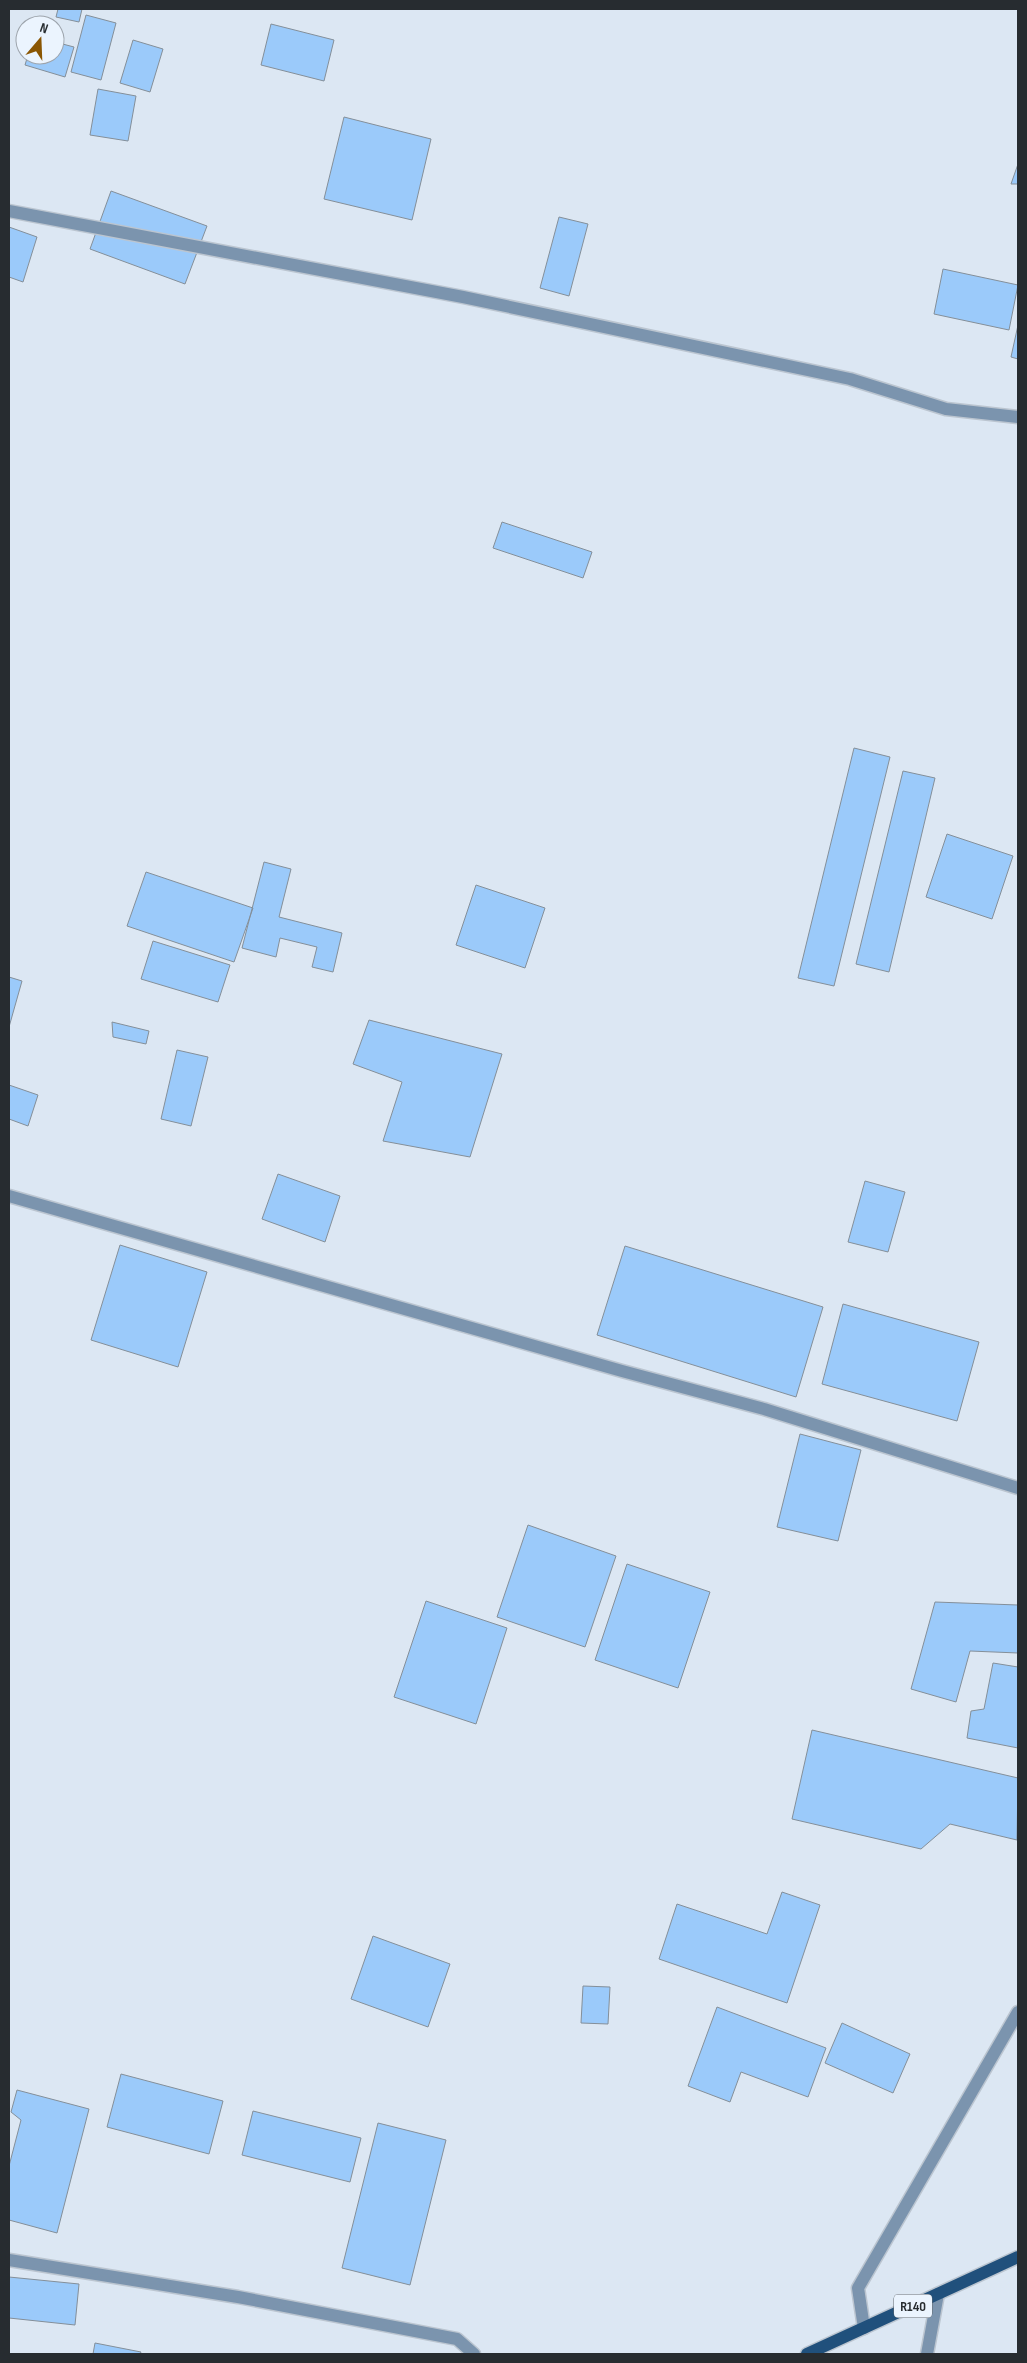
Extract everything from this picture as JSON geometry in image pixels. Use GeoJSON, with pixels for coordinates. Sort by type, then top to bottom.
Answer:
{"type":"FeatureCollection","features":[{"type":"Feature","properties":{"kind":"main road","name":"R140"},"geometry":{"type":"LineString","coordinates":[[807,2354],[1018,2258]]}},
{"type":"Feature","properties":{"kind":"street"},"geometry":{"type":"LineString","coordinates":[[9,211],[463,297],[850,379],[946,408],[1018,417]]}},
{"type":"Feature","properties":{"kind":"street"},"geometry":{"type":"LineString","coordinates":[[9,1196],[594,1363],[764,1409],[1018,1488]]}},
{"type":"Feature","properties":{"kind":"street"},"geometry":{"type":"LineString","coordinates":[[864,2328],[858,2288],[1018,2012]]}},
{"type":"Feature","properties":{"kind":"street"},"geometry":{"type":"LineString","coordinates":[[9,2260],[238,2297],[457,2339],[474,2354]]}},
{"type":"Feature","properties":{"kind":"street"},"geometry":{"type":"LineString","coordinates":[[926,2354],[938,2294]]}},
{"type":"Feature","properties":{"kind":"building"},"geometry":{"type":"Polygon","coordinates":[[[58,9],[82,9],[79,22],[65,19],[65,15],[56,15],[58,9]]]}},
{"type":"Feature","properties":{"kind":"building"},"geometry":{"type":"Polygon","coordinates":[[[86,15],[116,23],[101,80],[71,72],[86,15]]]}},
{"type":"Feature","properties":{"kind":"building"},"geometry":{"type":"Polygon","coordinates":[[[271,24],[334,40],[324,81],[261,65],[271,24]]]}},
{"type":"Feature","properties":{"kind":"building"},"geometry":{"type":"Polygon","coordinates":[[[133,40],[163,49],[150,92],[120,83],[133,40]]]}},
{"type":"Feature","properties":{"kind":"building"},"geometry":{"type":"Polygon","coordinates":[[[65,45],[74,47],[65,77],[25,65],[65,65],[65,45]]]}},
{"type":"Feature","properties":{"kind":"building"},"geometry":{"type":"Polygon","coordinates":[[[98,89],[136,96],[128,141],[90,135],[98,89]]]}},
{"type":"Feature","properties":{"kind":"building"},"geometry":{"type":"Polygon","coordinates":[[[344,117],[431,139],[412,220],[324,199],[344,117]]]}},
{"type":"Feature","properties":{"kind":"building"},"geometry":{"type":"Polygon","coordinates":[[[1018,164],[1018,184],[1011,184],[1018,164]]]}},
{"type":"Feature","properties":{"kind":"building"},"geometry":{"type":"Polygon","coordinates":[[[111,191],[207,226],[185,284],[90,249],[111,191]]]}},
{"type":"Feature","properties":{"kind":"building"},"geometry":{"type":"Polygon","coordinates":[[[559,217],[588,224],[569,296],[540,288],[559,217]]]}},
{"type":"Feature","properties":{"kind":"building"},"geometry":{"type":"Polygon","coordinates":[[[9,227],[37,237],[23,282],[9,277],[9,227]]]}},
{"type":"Feature","properties":{"kind":"building"},"geometry":{"type":"Polygon","coordinates":[[[943,269],[1018,285],[1009,330],[934,314],[943,269]]]}},
{"type":"Feature","properties":{"kind":"building"},"geometry":{"type":"Polygon","coordinates":[[[1018,325],[1018,359],[1011,357],[1018,325]]]}},
{"type":"Feature","properties":{"kind":"building"},"geometry":{"type":"Polygon","coordinates":[[[502,522],[592,552],[583,578],[493,548],[502,522]]]}},
{"type":"Feature","properties":{"kind":"building"},"geometry":{"type":"Polygon","coordinates":[[[854,748],[890,757],[834,986],[798,978],[854,748]]]}},
{"type":"Feature","properties":{"kind":"building"},"geometry":{"type":"Polygon","coordinates":[[[903,771],[935,778],[889,972],[856,964],[903,771]]]}},
{"type":"Feature","properties":{"kind":"building"},"geometry":{"type":"Polygon","coordinates":[[[947,834],[1013,856],[992,919],[926,897],[947,834]]]}},
{"type":"Feature","properties":{"kind":"building"},"geometry":{"type":"Polygon","coordinates":[[[264,862],[291,869],[279,917],[342,933],[333,972],[312,967],[317,947],[280,938],[276,957],[242,948],[264,862]]]}},
{"type":"Feature","properties":{"kind":"building"},"geometry":{"type":"Polygon","coordinates":[[[146,872],[253,908],[234,962],[127,926],[146,872]]]}},
{"type":"Feature","properties":{"kind":"building"},"geometry":{"type":"Polygon","coordinates":[[[476,885],[545,908],[525,968],[456,945],[476,885]]]}},
{"type":"Feature","properties":{"kind":"building"},"geometry":{"type":"Polygon","coordinates":[[[153,941],[230,965],[218,1002],[141,979],[153,941]]]}},
{"type":"Feature","properties":{"kind":"building"},"geometry":{"type":"Polygon","coordinates":[[[9,977],[22,981],[9,1027],[9,977]]]}},
{"type":"Feature","properties":{"kind":"building"},"geometry":{"type":"Polygon","coordinates":[[[369,1020],[502,1054],[470,1157],[383,1141],[402,1082],[353,1064],[369,1020]]]}},
{"type":"Feature","properties":{"kind":"building"},"geometry":{"type":"Polygon","coordinates":[[[112,1022],[149,1031],[146,1044],[113,1037],[112,1022]]]}},
{"type":"Feature","properties":{"kind":"building"},"geometry":{"type":"Polygon","coordinates":[[[177,1050],[208,1057],[191,1126],[161,1119],[177,1050]]]}},
{"type":"Feature","properties":{"kind":"building"},"geometry":{"type":"Polygon","coordinates":[[[9,1085],[38,1095],[28,1126],[9,1119],[9,1085]]]}},
{"type":"Feature","properties":{"kind":"building"},"geometry":{"type":"Polygon","coordinates":[[[278,1174],[340,1196],[325,1242],[262,1219],[278,1174]]]}},
{"type":"Feature","properties":{"kind":"building"},"geometry":{"type":"Polygon","coordinates":[[[865,1181],[905,1192],[888,1252],[848,1242],[865,1181]]]}},
{"type":"Feature","properties":{"kind":"building"},"geometry":{"type":"Polygon","coordinates":[[[120,1245],[207,1272],[178,1367],[91,1340],[120,1245]]]}},
{"type":"Feature","properties":{"kind":"building"},"geometry":{"type":"Polygon","coordinates":[[[625,1246],[823,1307],[796,1397],[597,1335],[625,1246]]]}},
{"type":"Feature","properties":{"kind":"building"},"geometry":{"type":"Polygon","coordinates":[[[843,1304],[979,1342],[957,1421],[822,1384],[843,1304]]]}},
{"type":"Feature","properties":{"kind":"building"},"geometry":{"type":"Polygon","coordinates":[[[800,1434],[861,1450],[838,1541],[777,1527],[800,1434]]]}},
{"type":"Feature","properties":{"kind":"building"},"geometry":{"type":"Polygon","coordinates":[[[528,1525],[616,1556],[585,1647],[497,1617],[528,1525]]]}},
{"type":"Feature","properties":{"kind":"building"},"geometry":{"type":"Polygon","coordinates":[[[627,1564],[710,1592],[678,1688],[595,1660],[627,1564]]]}},
{"type":"Feature","properties":{"kind":"building"},"geometry":{"type":"Polygon","coordinates":[[[426,1601],[507,1628],[476,1724],[394,1697],[426,1601]]]}},
{"type":"Feature","properties":{"kind":"building"},"geometry":{"type":"Polygon","coordinates":[[[935,1602],[1018,1605],[1018,1653],[970,1651],[956,1702],[911,1689],[935,1602]]]}},
{"type":"Feature","properties":{"kind":"building"},"geometry":{"type":"Polygon","coordinates":[[[993,1663],[1018,1667],[1018,1748],[967,1738],[971,1711],[984,1709],[993,1663]]]}},
{"type":"Feature","properties":{"kind":"building"},"geometry":{"type":"Polygon","coordinates":[[[812,1730],[1018,1778],[1017,1840],[950,1824],[921,1849],[792,1819],[812,1730]]]}},
{"type":"Feature","properties":{"kind":"building"},"geometry":{"type":"Polygon","coordinates":[[[782,1892],[820,1905],[787,2003],[659,1959],[677,1904],[767,1934],[782,1892]]]}},
{"type":"Feature","properties":{"kind":"building"},"geometry":{"type":"Polygon","coordinates":[[[373,1936],[450,1964],[428,2027],[351,1999],[373,1936]]]}},
{"type":"Feature","properties":{"kind":"building"},"geometry":{"type":"Polygon","coordinates":[[[583,1986],[610,1987],[608,2024],[581,2023],[583,1986]]]}},
{"type":"Feature","properties":{"kind":"building"},"geometry":{"type":"Polygon","coordinates":[[[717,2007],[826,2048],[808,2097],[741,2072],[730,2102],[688,2086],[717,2007]]]}},
{"type":"Feature","properties":{"kind":"building"},"geometry":{"type":"Polygon","coordinates":[[[842,2023],[910,2054],[893,2093],[825,2063],[842,2023]]]}},
{"type":"Feature","properties":{"kind":"building"},"geometry":{"type":"Polygon","coordinates":[[[121,2074],[223,2101],[209,2154],[107,2127],[121,2074]]]}},
{"type":"Feature","properties":{"kind":"building"},"geometry":{"type":"Polygon","coordinates":[[[17,2090],[89,2109],[57,2233],[9,2220],[9,2166],[21,2120],[11,2112],[17,2090]]]}},
{"type":"Feature","properties":{"kind":"building"},"geometry":{"type":"Polygon","coordinates":[[[253,2111],[361,2138],[350,2182],[242,2155],[253,2111]]]}},
{"type":"Feature","properties":{"kind":"building"},"geometry":{"type":"Polygon","coordinates":[[[378,2123],[446,2140],[410,2285],[342,2268],[378,2123]]]}},
{"type":"Feature","properties":{"kind":"building"},"geometry":{"type":"Polygon","coordinates":[[[9,2277],[79,2284],[75,2325],[9,2318],[9,2277]]]}},
{"type":"Feature","properties":{"kind":"building"},"geometry":{"type":"Polygon","coordinates":[[[95,2343],[141,2352],[140,2354],[93,2354],[95,2343]]]}}]}
